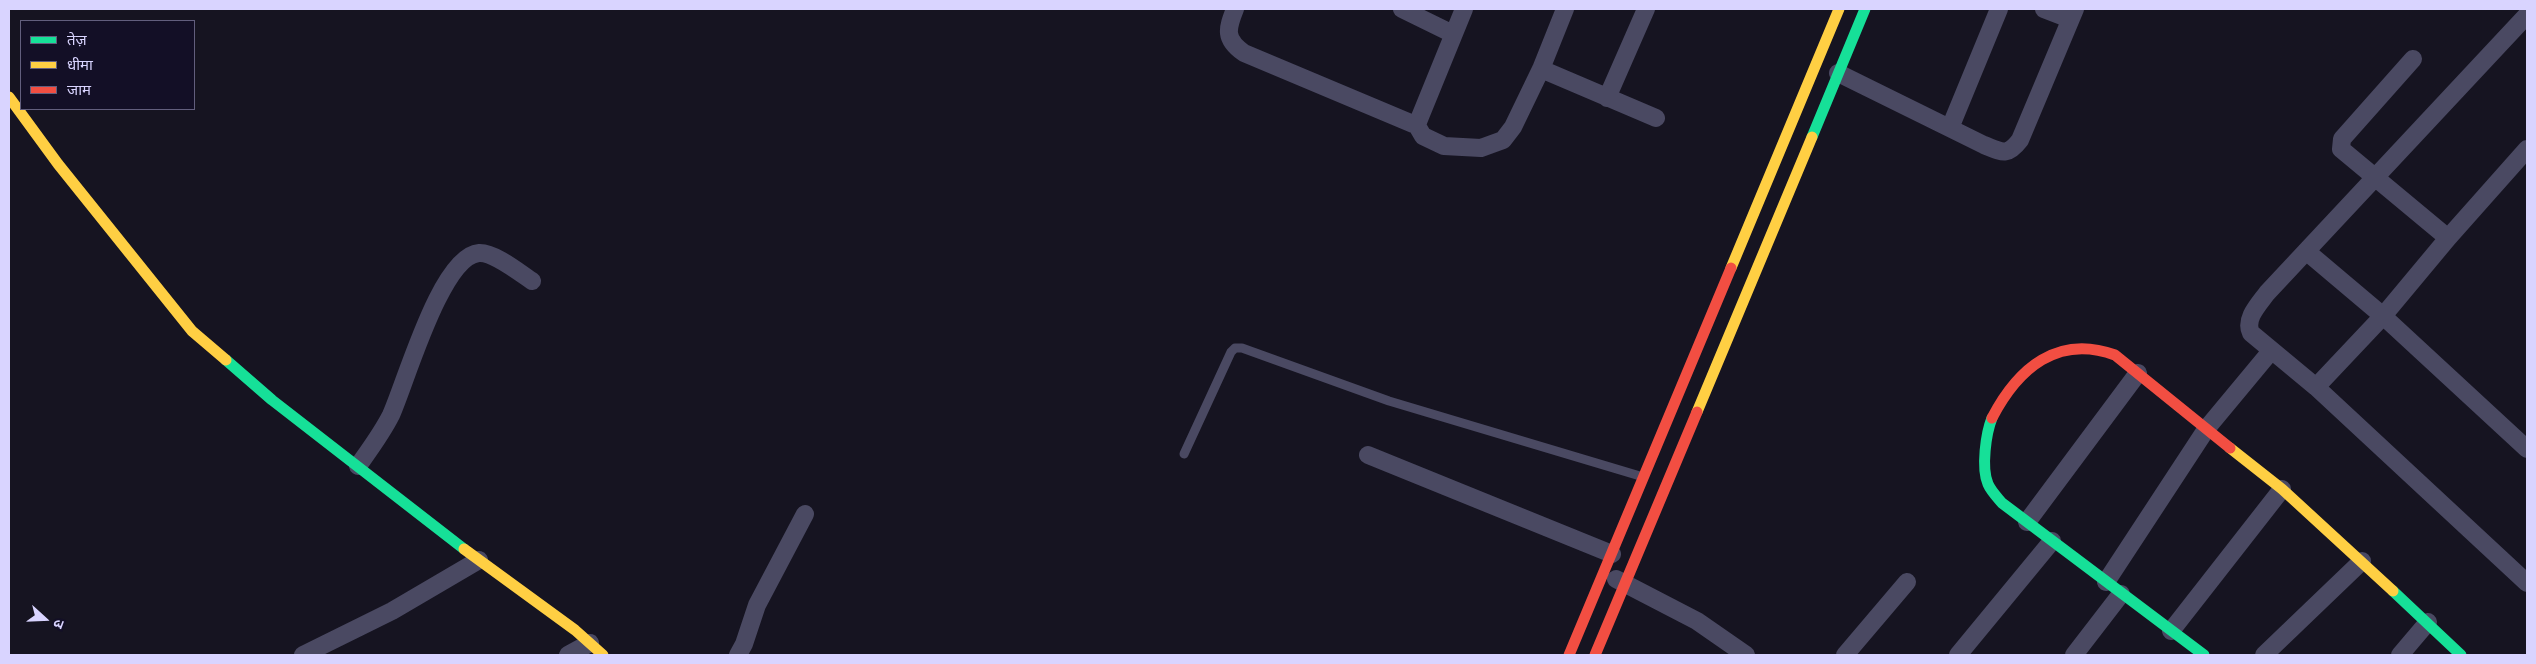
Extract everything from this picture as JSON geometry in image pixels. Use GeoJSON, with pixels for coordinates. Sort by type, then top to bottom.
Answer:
{"type":"FeatureCollection","features":[{"type":"Feature","properties":{"kind":"main road"},"geometry":{"type":"LineString","coordinates":[[1569,655],[1839,9]]}},
{"type":"Feature","properties":{"kind":"main road"},"geometry":{"type":"LineString","coordinates":[[1599,654],[1625,584],[1865,9]]}},
{"type":"Feature","properties":{"kind":"main road"},"geometry":{"type":"LineString","coordinates":[[9,97],[58,164],[192,331],[272,400],[604,655]]}},
{"type":"Feature","properties":{"kind":"main road"},"geometry":{"type":"LineString","coordinates":[[2204,655],[2027,522],[1992,492],[1985,476],[1988,431],[2000,401],[2033,365],[2051,353],[2067,348],[2097,347],[2105,349],[2138,373],[2282,489],[2428,622],[2461,655]]}},
{"type":"Feature","properties":{"kind":"street"},"geometry":{"type":"LineString","coordinates":[[1236,9],[1230,22],[1229,34],[1234,46],[1244,53],[1410,124],[1416,124]]}},
{"type":"Feature","properties":{"kind":"street"},"geometry":{"type":"LineString","coordinates":[[1402,9],[1453,34]]}},
{"type":"Feature","properties":{"kind":"street"},"geometry":{"type":"LineString","coordinates":[[1416,124],[1464,9]]}},
{"type":"Feature","properties":{"kind":"street"},"geometry":{"type":"LineString","coordinates":[[1416,124],[1423,136],[1444,146],[1464,149],[1495,144],[1503,140],[1513,127],[1542,69],[1565,9]]}},
{"type":"Feature","properties":{"kind":"street"},"geometry":{"type":"LineString","coordinates":[[1607,98],[1646,9]]}},
{"type":"Feature","properties":{"kind":"street"},"geometry":{"type":"LineString","coordinates":[[1950,128],[1999,9]]}},
{"type":"Feature","properties":{"kind":"street"},"geometry":{"type":"LineString","coordinates":[[1838,73],[2000,151],[2012,150],[2020,140],[2073,14],[2044,9]]}},
{"type":"Feature","properties":{"kind":"street"},"geometry":{"type":"LineString","coordinates":[[2527,16],[2267,293],[2250,320],[2251,333],[2316,387],[2527,583]]}},
{"type":"Feature","properties":{"kind":"street"},"geometry":{"type":"LineString","coordinates":[[2413,60],[2342,139],[2342,149],[2448,238]]}},
{"type":"Feature","properties":{"kind":"street"},"geometry":{"type":"LineString","coordinates":[[1542,69],[1656,118]]}},
{"type":"Feature","properties":{"kind":"street"},"geometry":{"type":"LineString","coordinates":[[2316,387],[2383,316],[2448,238],[2527,149]]}},
{"type":"Feature","properties":{"kind":"street"},"geometry":{"type":"LineString","coordinates":[[2306,251],[2383,316],[2527,449]]}},
{"type":"Feature","properties":{"kind":"street"},"geometry":{"type":"LineString","coordinates":[[358,466],[390,417],[432,309],[460,263],[471,255],[485,253],[532,281]]}},
{"type":"Feature","properties":{"kind":"street"},"geometry":{"type":"LineString","coordinates":[[2106,582],[2207,428],[2271,351]]}},
{"type":"Feature","properties":{"kind":"street"},"geometry":{"type":"LineString","coordinates":[[2027,522],[2138,373]]}},
{"type":"Feature","properties":{"kind":"street"},"geometry":{"type":"LineString","coordinates":[[1368,456],[1612,554]]}},
{"type":"Feature","properties":{"kind":"street"},"geometry":{"type":"LineString","coordinates":[[2171,631],[2282,489]]}},
{"type":"Feature","properties":{"kind":"street"},"geometry":{"type":"LineString","coordinates":[[738,655],[744,644],[757,605],[805,514]]}},
{"type":"Feature","properties":{"kind":"street"},"geometry":{"type":"LineString","coordinates":[[1958,655],[2052,541]]}},
{"type":"Feature","properties":{"kind":"street"},"geometry":{"type":"LineString","coordinates":[[303,655],[392,611],[479,560]]}},
{"type":"Feature","properties":{"kind":"street"},"geometry":{"type":"LineString","coordinates":[[2264,655],[2362,561]]}},
{"type":"Feature","properties":{"kind":"street"},"geometry":{"type":"LineString","coordinates":[[1604,572],[1698,621],[1746,655]]}},
{"type":"Feature","properties":{"kind":"street"},"geometry":{"type":"LineString","coordinates":[[1845,655],[1907,582]]}},
{"type":"Feature","properties":{"kind":"street"},"geometry":{"type":"LineString","coordinates":[[2074,655],[2121,594]]}},
{"type":"Feature","properties":{"kind":"street"},"geometry":{"type":"LineString","coordinates":[[2400,655],[2428,622]]}},
{"type":"Feature","properties":{"kind":"street"},"geometry":{"type":"LineString","coordinates":[[568,655],[590,643]]}},
{"type":"Feature","properties":{"kind":"lane"},"geometry":{"type":"LineString","coordinates":[[1184,454],[1231,352],[1235,348],[1242,348],[1389,401],[1643,477]]}},
{"type":"Feature","properties":{"kind":"traffic: fast"},"geometry":{"type":"LineString","coordinates":[[1812,137],[1865,9]]}},
{"type":"Feature","properties":{"kind":"traffic: fast"},"geometry":{"type":"LineString","coordinates":[[226,360],[272,400],[464,549]]}},
{"type":"Feature","properties":{"kind":"traffic: fast"},"geometry":{"type":"LineString","coordinates":[[1992,418],[1986,441],[1985,469],[1989,487],[2002,503],[2204,655]]}},
{"type":"Feature","properties":{"kind":"traffic: fast"},"geometry":{"type":"LineString","coordinates":[[2393,591],[2461,655]]}},
{"type":"Feature","properties":{"kind":"traffic: slow"},"geometry":{"type":"LineString","coordinates":[[1731,268],[1839,9]]}},
{"type":"Feature","properties":{"kind":"traffic: slow"},"geometry":{"type":"LineString","coordinates":[[9,97],[58,164],[192,331],[226,360]]}},
{"type":"Feature","properties":{"kind":"traffic: slow"},"geometry":{"type":"LineString","coordinates":[[1697,412],[1812,137]]}},
{"type":"Feature","properties":{"kind":"traffic: slow"},"geometry":{"type":"LineString","coordinates":[[2230,448],[2282,489],[2393,591]]}},
{"type":"Feature","properties":{"kind":"traffic: slow"},"geometry":{"type":"LineString","coordinates":[[464,549],[575,630],[603,655]]}},
{"type":"Feature","properties":{"kind":"traffic: jam"},"geometry":{"type":"LineString","coordinates":[[1569,655],[1731,268]]}},
{"type":"Feature","properties":{"kind":"traffic: jam"},"geometry":{"type":"LineString","coordinates":[[1992,418],[2014,384],[2042,360],[2058,353],[2075,349],[2094,350],[2115,355],[2230,448]]}},
{"type":"Feature","properties":{"kind":"traffic: jam"},"geometry":{"type":"LineString","coordinates":[[1595,655],[1697,412]]}}]}
